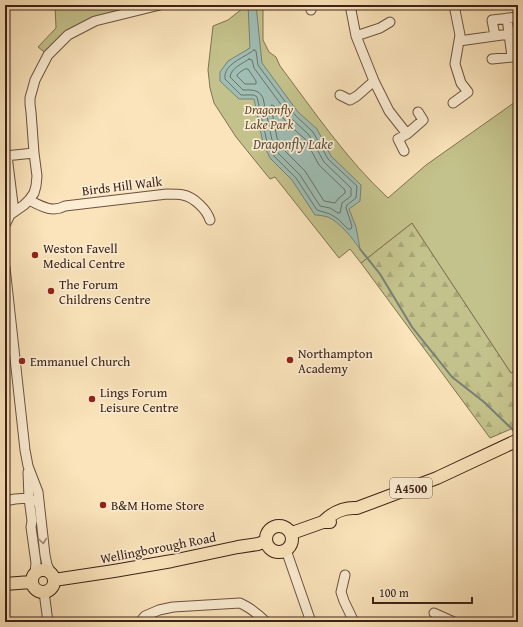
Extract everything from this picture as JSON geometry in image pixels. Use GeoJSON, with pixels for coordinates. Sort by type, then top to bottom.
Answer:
{"type":"FeatureCollection","features":[{"type":"Feature","properties":{"kind":"main road","name":"A4500"},"geometry":{"type":"LineString","coordinates":[[292,533],[323,522],[334,521],[349,516],[357,508],[437,478],[518,440]]}},
{"type":"Feature","properties":{"kind":"main road"},"geometry":{"type":"LineString","coordinates":[[279,525],[286,527],[292,533],[292,543],[286,550],[278,552],[274,551],[266,541],[268,532],[275,526],[279,525]]}},
{"type":"Feature","properties":{"kind":"main road","name":"Wellingborough Road"},"geometry":{"type":"LineString","coordinates":[[53,576],[114,571],[172,561],[238,546],[258,544],[266,541]]}},
{"type":"Feature","properties":{"kind":"main road"},"geometry":{"type":"LineString","coordinates":[[38,570],[47,570],[53,576],[54,585],[48,591],[41,592],[34,589],[33,577],[38,570]]}},
{"type":"Feature","properties":{"kind":"main road"},"geometry":{"type":"LineString","coordinates":[[5,584],[33,577]]}},
{"type":"Feature","properties":{"kind":"street"},"geometry":{"type":"LineString","coordinates":[[5,225],[7,220],[14,212],[30,200],[36,186],[37,176],[30,98],[35,80],[48,55],[68,35],[95,21],[160,5]]}},
{"type":"Feature","properties":{"kind":"street"},"geometry":{"type":"LineString","coordinates":[[350,5],[356,36],[374,81],[389,111],[407,134]]}},
{"type":"Feature","properties":{"kind":"street"},"geometry":{"type":"LineString","coordinates":[[453,103],[468,92],[461,83],[455,64],[460,35],[454,5]]}},
{"type":"Feature","properties":{"kind":"street"},"geometry":{"type":"LineString","coordinates":[[494,36],[492,20],[518,17]]}},
{"type":"Feature","properties":{"kind":"street"},"geometry":{"type":"LineString","coordinates":[[492,59],[512,57],[508,18]]}},
{"type":"Feature","properties":{"kind":"street"},"geometry":{"type":"LineString","coordinates":[[356,36],[380,28],[390,22]]}},
{"type":"Feature","properties":{"kind":"street"},"geometry":{"type":"LineString","coordinates":[[459,41],[509,34]]}},
{"type":"Feature","properties":{"kind":"street"},"geometry":{"type":"LineString","coordinates":[[340,95],[350,100],[357,96],[374,81]]}},
{"type":"Feature","properties":{"kind":"street"},"geometry":{"type":"LineString","coordinates":[[404,151],[398,139],[407,134],[424,120],[418,112]]}},
{"type":"Feature","properties":{"kind":"street"},"geometry":{"type":"LineString","coordinates":[[14,212],[6,156],[34,153]]}},
{"type":"Feature","properties":{"kind":"street","name":"Birds Hill Walk"},"geometry":{"type":"LineString","coordinates":[[30,200],[42,207],[57,209],[65,206],[167,194],[184,195],[198,202],[210,220]]}},
{"type":"Feature","properties":{"kind":"street"},"geometry":{"type":"LineString","coordinates":[[5,267],[28,466],[29,498],[32,521],[31,527],[36,563],[33,577]]}},
{"type":"Feature","properties":{"kind":"street"},"geometry":{"type":"LineString","coordinates":[[28,466],[38,492],[46,562],[53,576]]}},
{"type":"Feature","properties":{"kind":"street"},"geometry":{"type":"LineString","coordinates":[[6,501],[29,498],[40,508]]}},
{"type":"Feature","properties":{"kind":"street"},"geometry":{"type":"LineString","coordinates":[[286,550],[311,622]]}},
{"type":"Feature","properties":{"kind":"street"},"geometry":{"type":"LineString","coordinates":[[345,575],[341,592],[354,622]]}},
{"type":"Feature","properties":{"kind":"street"},"geometry":{"type":"LineString","coordinates":[[44,592],[48,622]]}},
{"type":"Feature","properties":{"kind":"street"},"geometry":{"type":"LineString","coordinates":[[140,622],[145,616],[159,610],[173,607],[240,603],[249,607],[266,622]]}},
{"type":"Feature","properties":{"kind":"street"},"geometry":{"type":"LineString","coordinates":[[434,613],[454,622]]}},
{"type":"Feature","properties":{"kind":"green space"},"geometry":{"type":"Polygon","coordinates":[[[55,5],[160,5],[95,21],[68,35],[48,55],[38,47],[56,28],[55,5]]]}},
{"type":"Feature","properties":{"kind":"green space","name":"Dragonfly Lake Park"},"geometry":{"type":"Polygon","coordinates":[[[243,5],[264,5],[263,40],[269,52],[276,57],[280,66],[344,151],[388,198],[426,165],[518,100],[518,369],[511,373],[412,223],[361,263],[350,249],[339,258],[275,177],[270,179],[236,137],[214,103],[210,88],[208,70],[213,26],[228,20],[243,8],[243,5]]]}},
{"type":"Feature","properties":{"kind":"green space"},"geometry":{"type":"Polygon","coordinates":[[[412,223],[511,373],[518,369],[518,426],[490,438],[361,263],[412,223]]]}},
{"type":"Feature","properties":{"kind":"water","name":"Dragonfly Lake"},"geometry":{"type":"Polygon","coordinates":[[[248,5],[256,5],[262,63],[298,112],[317,129],[331,156],[361,185],[360,201],[349,209],[356,227],[360,249],[346,231],[337,223],[328,217],[315,215],[292,180],[270,158],[263,143],[254,99],[239,99],[220,81],[220,72],[228,61],[250,48],[248,5]]]}},
{"type":"Feature","properties":{"kind":"waterway"},"geometry":{"type":"LineString","coordinates":[[360,249],[380,274],[412,327],[452,377],[484,402],[515,432],[517,436]]}},
{"type":"Feature","properties":{"kind":"place","name":"Weston Favell Medical Centre"},"geometry":{"type":"Point","coordinates":[35,255]}},
{"type":"Feature","properties":{"kind":"place","name":"The Forum Childrens Centre"},"geometry":{"type":"Point","coordinates":[51,291]}},
{"type":"Feature","properties":{"kind":"place","name":"Northampton Academy"},"geometry":{"type":"Point","coordinates":[290,360]}},
{"type":"Feature","properties":{"kind":"place","name":"Emmanuel Church"},"geometry":{"type":"Point","coordinates":[22,361]}},
{"type":"Feature","properties":{"kind":"place","name":"Lings Forum Leisure Centre"},"geometry":{"type":"Point","coordinates":[92,399]}},
{"type":"Feature","properties":{"kind":"place","name":"B&M Home Store"},"geometry":{"type":"Point","coordinates":[103,505]}}]}
